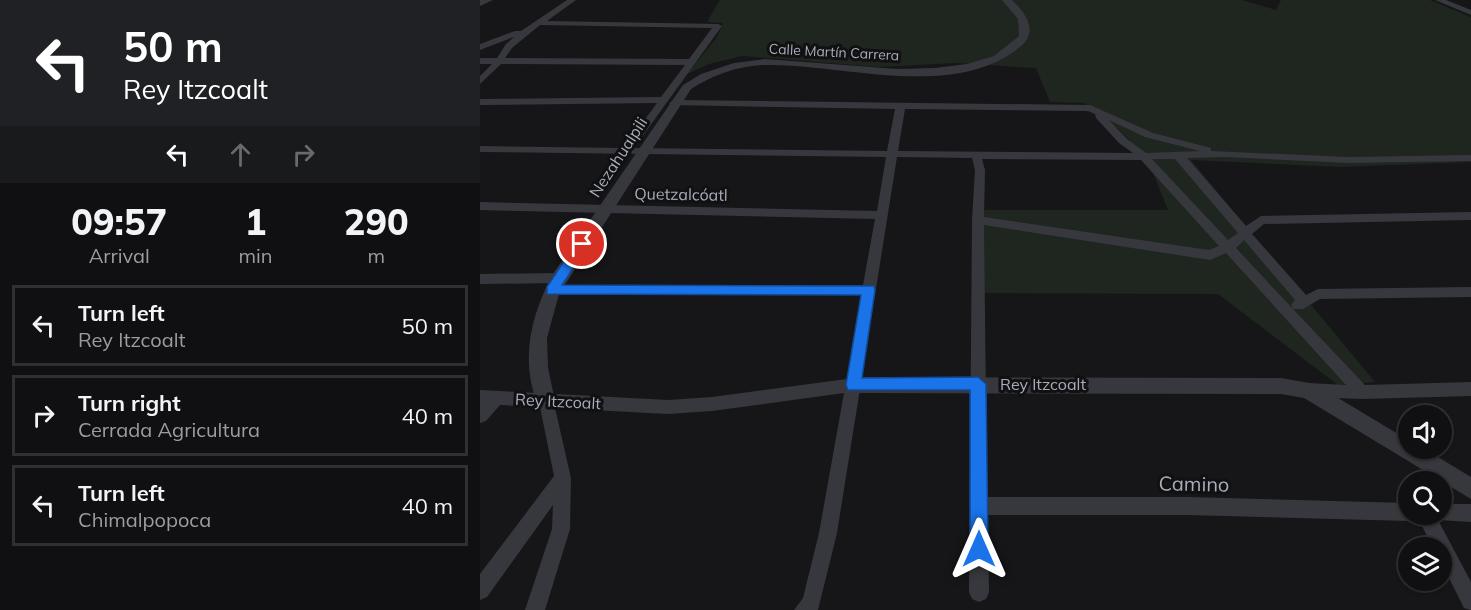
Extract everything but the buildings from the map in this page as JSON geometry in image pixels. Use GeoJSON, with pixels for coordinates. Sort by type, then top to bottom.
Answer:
{"type":"FeatureCollection","features":[{"type":"Feature","properties":{"kind":"street"},"geometry":{"type":"LineString","coordinates":[[480,3],[488,0]]}},
{"type":"Feature","properties":{"kind":"street"},"geometry":{"type":"LineString","coordinates":[[480,81],[500,60],[509,46],[526,31],[572,0]]}},
{"type":"Feature","properties":{"kind":"street","name":"Calle Martín Carrera"},"geometry":{"type":"LineString","coordinates":[[668,101],[704,75],[743,64],[766,62],[869,72],[935,71],[979,63],[1013,49],[1024,37],[1026,24],[1019,10],[1007,0]]}},
{"type":"Feature","properties":{"kind":"street"},"geometry":{"type":"LineString","coordinates":[[1439,0],[1471,13]]}},
{"type":"Feature","properties":{"kind":"street"},"geometry":{"type":"LineString","coordinates":[[538,23],[717,26],[668,101],[626,152]]}},
{"type":"Feature","properties":{"kind":"street"},"geometry":{"type":"LineString","coordinates":[[480,47],[526,31]]}},
{"type":"Feature","properties":{"kind":"street"},"geometry":{"type":"LineString","coordinates":[[480,61],[693,62]]}},
{"type":"Feature","properties":{"kind":"street"},"geometry":{"type":"LineString","coordinates":[[480,102],[668,101],[900,107],[1090,108],[1149,135],[1224,154]]}},
{"type":"Feature","properties":{"kind":"street","name":"Nezahualpili"},"geometry":{"type":"LineString","coordinates":[[546,401],[539,376],[536,338],[542,310],[555,284],[642,152],[668,101]]}},
{"type":"Feature","properties":{"kind":"street"},"geometry":{"type":"LineString","coordinates":[[804,610],[812,603],[828,533],[900,107]]}},
{"type":"Feature","properties":{"kind":"street"},"geometry":{"type":"LineString","coordinates":[[1090,108],[1143,156],[1362,392]]}},
{"type":"Feature","properties":{"kind":"street"},"geometry":{"type":"LineString","coordinates":[[480,149],[892,155],[1224,154],[1348,159],[1471,158]]}},
{"type":"Feature","properties":{"kind":"street"},"geometry":{"type":"LineString","coordinates":[[976,154],[980,170],[978,220],[979,592]]}},
{"type":"Feature","properties":{"kind":"street"},"geometry":{"type":"LineString","coordinates":[[1178,155],[1304,302]]}},
{"type":"Feature","properties":{"kind":"street","name":"Quetzalcóatl"},"geometry":{"type":"LineString","coordinates":[[480,206],[881,215]]}},
{"type":"Feature","properties":{"kind":"street"},"geometry":{"type":"LineString","coordinates":[[978,220],[1171,251],[1210,255],[1227,249],[1262,220],[1471,216]]}},
{"type":"Feature","properties":{"kind":"street"},"geometry":{"type":"LineString","coordinates":[[480,279],[555,284],[869,290]]}},
{"type":"Feature","properties":{"kind":"street"},"geometry":{"type":"LineString","coordinates":[[1288,311],[1318,294],[1471,292]]}},
{"type":"Feature","properties":{"kind":"street","name":"Rey Itzcoalt"},"geometry":{"type":"LineString","coordinates":[[480,397],[668,407],[712,404],[853,385],[1281,386],[1308,390],[1471,489]]}},
{"type":"Feature","properties":{"kind":"street"},"geometry":{"type":"LineString","coordinates":[[1308,390],[1362,392],[1471,389]]}},
{"type":"Feature","properties":{"kind":"street"},"geometry":{"type":"LineString","coordinates":[[480,416],[497,398]]}},
{"type":"Feature","properties":{"kind":"street"},"geometry":{"type":"LineString","coordinates":[[535,610],[561,529],[563,478],[546,401]]}},
{"type":"Feature","properties":{"kind":"street"},"geometry":{"type":"LineString","coordinates":[[480,590],[563,478]]}},
{"type":"Feature","properties":{"kind":"street","name":"Camino"},"geometry":{"type":"LineString","coordinates":[[979,506],[1187,506],[1398,512]]}},
{"type":"Feature","properties":{"kind":"street"},"geometry":{"type":"LineString","coordinates":[[1452,513],[1471,513]]}},
{"type":"Feature","properties":{"kind":"street"},"geometry":{"type":"LineString","coordinates":[[1431,525],[1471,601]]}},
{"type":"Feature","properties":{"kind":"shaded area"},"geometry":{"type":"Polygon","coordinates":[[[720,0],[1242,0],[1276,10],[1281,0],[1430,0],[1471,17],[1471,162],[1340,167],[1191,160],[1375,382],[1338,385],[1218,294],[974,293],[974,210],[1168,210],[1147,158],[1112,123],[1084,103],[1050,102],[1036,68],[956,63],[879,67],[742,56],[709,64],[687,74],[717,37],[723,23],[707,22],[720,0]]]}},
{"type":"Feature","properties":{"kind":"route"},"geometry":{"type":"LineString","coordinates":[[582,244],[552,290],[869,290],[853,385],[978,384],[979,549]]}}]}
